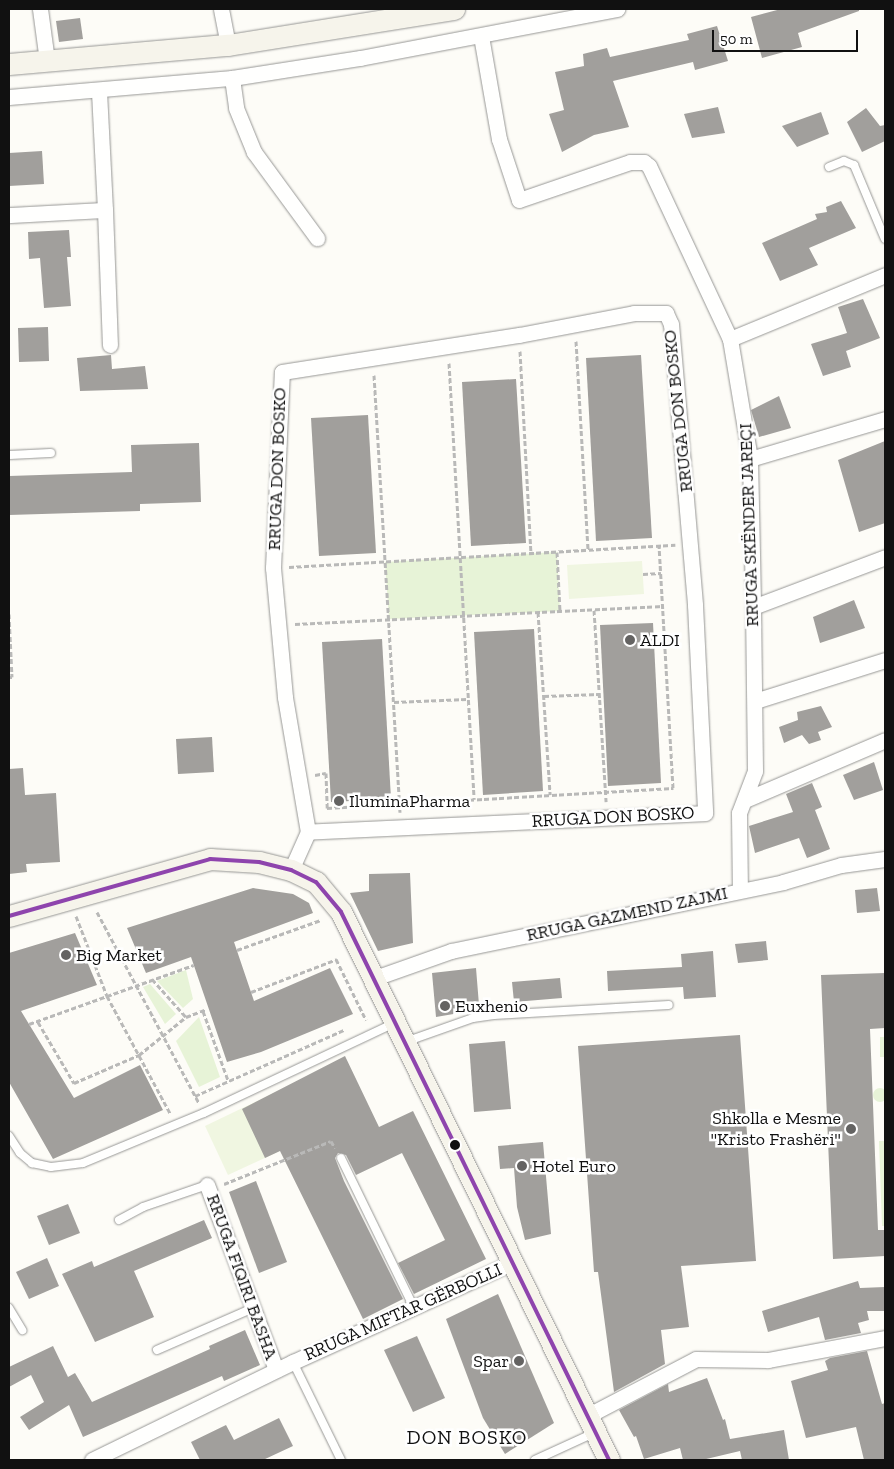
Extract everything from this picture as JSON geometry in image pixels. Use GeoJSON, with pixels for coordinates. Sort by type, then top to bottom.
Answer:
{"type":"FeatureCollection","features":[{"type":"Feature","properties":{"kind":"main road"},"geometry":{"type":"LineString","coordinates":[[9,64],[228,44],[454,9]]}},
{"type":"Feature","properties":{"kind":"main road"},"geometry":{"type":"LineString","coordinates":[[9,916],[210,859],[259,862],[291,870],[316,882],[340,912],[609,1460]]}},
{"type":"Feature","properties":{"kind":"street"},"geometry":{"type":"LineString","coordinates":[[40,9],[47,61]]}},
{"type":"Feature","properties":{"kind":"street"},"geometry":{"type":"LineString","coordinates":[[220,9],[228,44]]}},
{"type":"Feature","properties":{"kind":"street"},"geometry":{"type":"LineString","coordinates":[[9,98],[232,78],[481,36],[617,9]]}},
{"type":"Feature","properties":{"kind":"street","name":"RRUGA SKËNDER JAREÇI"},"geometry":{"type":"LineString","coordinates":[[481,36],[499,139],[519,200],[630,162],[644,162],[649,166],[730,339],[750,459],[754,607],[755,772],[747,799],[739,813],[737,832],[740,890]]}},
{"type":"Feature","properties":{"kind":"street"},"geometry":{"type":"LineString","coordinates":[[232,78],[236,108],[254,152],[317,238]]}},
{"type":"Feature","properties":{"kind":"street"},"geometry":{"type":"LineString","coordinates":[[99,91],[110,345]]}},
{"type":"Feature","properties":{"kind":"street"},"geometry":{"type":"LineString","coordinates":[[9,215],[105,210]]}},
{"type":"Feature","properties":{"kind":"street"},"geometry":{"type":"LineString","coordinates":[[730,339],[885,275]]}},
{"type":"Feature","properties":{"kind":"street","name":"RRUGA DON BOSKO"},"geometry":{"type":"LineString","coordinates":[[634,313],[666,313],[671,324],[679,391],[690,544],[705,813],[308,832],[285,697],[273,568],[282,372],[519,335],[634,313]]}},
{"type":"Feature","properties":{"kind":"street"},"geometry":{"type":"LineString","coordinates":[[750,459],[885,419]]}},
{"type":"Feature","properties":{"kind":"street"},"geometry":{"type":"LineString","coordinates":[[754,607],[885,557]]}},
{"type":"Feature","properties":{"kind":"street"},"geometry":{"type":"LineString","coordinates":[[755,701],[885,660]]}},
{"type":"Feature","properties":{"kind":"street"},"geometry":{"type":"LineString","coordinates":[[747,799],[885,740]]}},
{"type":"Feature","properties":{"kind":"street"},"geometry":{"type":"LineString","coordinates":[[291,870],[308,832]]}},
{"type":"Feature","properties":{"kind":"street","name":"RRUGA GAZMEND ZAJMI"},"geometry":{"type":"LineString","coordinates":[[372,979],[451,951],[740,890],[841,865],[885,859]]}},
{"type":"Feature","properties":{"kind":"street","name":"RRUGA FIQIRI BASHA"},"geometry":{"type":"LineString","coordinates":[[208,1187],[276,1370]]}},
{"type":"Feature","properties":{"kind":"street","name":"RRUGA MIFTAR GËRBOLLI"},"geometry":{"type":"LineString","coordinates":[[92,1460],[293,1362],[513,1262]]}},
{"type":"Feature","properties":{"kind":"street"},"geometry":{"type":"LineString","coordinates":[[591,1424],[696,1359],[768,1360],[885,1338]]}},
{"type":"Feature","properties":{"kind":"lane"},"geometry":{"type":"LineString","coordinates":[[829,167],[844,162],[854,165],[885,239]]}},
{"type":"Feature","properties":{"kind":"lane"},"geometry":{"type":"LineString","coordinates":[[9,455],[51,453]]}},
{"type":"Feature","properties":{"kind":"lane"},"geometry":{"type":"LineString","coordinates":[[403,1042],[473,1018],[494,1015],[670,1005]]}},
{"type":"Feature","properties":{"kind":"lane"},"geometry":{"type":"LineString","coordinates":[[9,1136],[20,1153],[32,1163],[51,1167],[83,1163],[204,1112],[394,1023]]}},
{"type":"Feature","properties":{"kind":"lane"},"geometry":{"type":"LineString","coordinates":[[340,1158],[414,1308]]}},
{"type":"Feature","properties":{"kind":"lane"},"geometry":{"type":"LineString","coordinates":[[119,1220],[143,1207],[208,1187]]}},
{"type":"Feature","properties":{"kind":"lane"},"geometry":{"type":"LineString","coordinates":[[9,1308],[22,1330]]}},
{"type":"Feature","properties":{"kind":"lane"},"geometry":{"type":"LineString","coordinates":[[157,1350],[253,1308]]}},
{"type":"Feature","properties":{"kind":"lane","name":"RRUGA MIFTAR GËRBOLLI"},"geometry":{"type":"LineString","coordinates":[[293,1362],[341,1460]]}},
{"type":"Feature","properties":{"kind":"lane"},"geometry":{"type":"LineString","coordinates":[[534,1460],[591,1424]]}},
{"type":"Feature","properties":{"kind":"path"},"geometry":{"type":"LineString","coordinates":[[575,324],[588,550]]}},
{"type":"Feature","properties":{"kind":"path"},"geometry":{"type":"LineString","coordinates":[[519,335],[531,553]]}},
{"type":"Feature","properties":{"kind":"path"},"geometry":{"type":"LineString","coordinates":[[448,346],[458,558],[474,799]]}},
{"type":"Feature","properties":{"kind":"path"},"geometry":{"type":"LineString","coordinates":[[373,359],[401,827]]}},
{"type":"Feature","properties":{"kind":"path"},"geometry":{"type":"LineString","coordinates":[[273,568],[690,544]]}},
{"type":"Feature","properties":{"kind":"path"},"geometry":{"type":"LineString","coordinates":[[326,808],[673,788],[664,606],[659,546]]}},
{"type":"Feature","properties":{"kind":"path"},"geometry":{"type":"LineString","coordinates":[[557,552],[560,611]]}},
{"type":"Feature","properties":{"kind":"path"},"geometry":{"type":"LineString","coordinates":[[643,574],[661,573]]}},
{"type":"Feature","properties":{"kind":"path"},"geometry":{"type":"LineString","coordinates":[[277,624],[664,606]]}},
{"type":"Feature","properties":{"kind":"path"},"geometry":{"type":"LineString","coordinates":[[594,610],[607,818]]}},
{"type":"Feature","properties":{"kind":"path"},"geometry":{"type":"LineString","coordinates":[[538,612],[550,795]]}},
{"type":"Feature","properties":{"kind":"path"},"geometry":{"type":"LineString","coordinates":[[9,614],[12,677],[9,677]]}},
{"type":"Feature","properties":{"kind":"path"},"geometry":{"type":"LineString","coordinates":[[544,696],[599,694]]}},
{"type":"Feature","properties":{"kind":"path"},"geometry":{"type":"LineString","coordinates":[[394,702],[467,699]]}},
{"type":"Feature","properties":{"kind":"path"},"geometry":{"type":"LineString","coordinates":[[78,896],[136,985],[204,1112]]}},
{"type":"Feature","properties":{"kind":"path"},"geometry":{"type":"LineString","coordinates":[[78,896],[108,996],[176,1124]]}},
{"type":"Feature","properties":{"kind":"path"},"geometry":{"type":"LineString","coordinates":[[237,950],[340,912]]}},
{"type":"Feature","properties":{"kind":"path"},"geometry":{"type":"LineString","coordinates":[[251,992],[359,950]]}},
{"type":"Feature","properties":{"kind":"path"},"geometry":{"type":"LineString","coordinates":[[336,959],[367,1020],[359,1023]]}},
{"type":"Feature","properties":{"kind":"path"},"geometry":{"type":"LineString","coordinates":[[29,1024],[194,965]]}},
{"type":"Feature","properties":{"kind":"path"},"geometry":{"type":"LineString","coordinates":[[152,979],[186,1017]]}},
{"type":"Feature","properties":{"kind":"path"},"geometry":{"type":"LineString","coordinates":[[38,1022],[74,1083],[139,1055],[164,1037],[186,1017],[205,1010],[228,1080]]}},
{"type":"Feature","properties":{"kind":"path"},"geometry":{"type":"LineString","coordinates":[[195,1096],[350,1027]]}},
{"type":"Feature","properties":{"kind":"path"},"geometry":{"type":"LineString","coordinates":[[208,1187],[332,1141],[340,1158]]}},
{"type":"Feature","properties":{"kind":"green space"},"geometry":{"type":"Polygon","coordinates":[[[557,552],[560,611],[389,619],[385,562],[557,552]]]}},
{"type":"Feature","properties":{"kind":"green space"},"geometry":{"type":"Polygon","coordinates":[[[642,561],[644,594],[569,599],[567,565],[642,561]]]}},
{"type":"Feature","properties":{"kind":"green space"},"geometry":{"type":"Polygon","coordinates":[[[186,970],[193,999],[183,1008],[157,981],[186,970]]]}},
{"type":"Feature","properties":{"kind":"green space"},"geometry":{"type":"Polygon","coordinates":[[[150,984],[176,1014],[165,1024],[143,987],[150,984]]]}},
{"type":"Feature","properties":{"kind":"green space"},"geometry":{"type":"Polygon","coordinates":[[[199,1017],[220,1077],[199,1087],[176,1041],[199,1017]]]}},
{"type":"Feature","properties":{"kind":"green space"},"geometry":{"type":"Polygon","coordinates":[[[880,1037],[885,1037],[885,1057],[880,1057],[880,1037]]]}},
{"type":"Feature","properties":{"kind":"green space"},"geometry":{"type":"Polygon","coordinates":[[[286,1087],[310,1137],[228,1175],[205,1126],[286,1087]]]}},
{"type":"Feature","properties":{"kind":"green space"},"geometry":{"type":"Polygon","coordinates":[[[877,1088],[883,1088],[887,1095],[883,1102],[877,1102],[873,1098],[873,1092],[877,1088]]]}},
{"type":"Feature","properties":{"kind":"green space"},"geometry":{"type":"Polygon","coordinates":[[[879,1141],[885,1141],[885,1226],[882,1226],[879,1141]]]}},
{"type":"Feature","properties":{"kind":"building"},"geometry":{"type":"Polygon","coordinates":[[[781,9],[859,9],[859,11],[798,33],[802,47],[762,58],[751,17],[781,9]]]}},
{"type":"Feature","properties":{"kind":"building"},"geometry":{"type":"Polygon","coordinates":[[[80,18],[83,39],[59,42],[56,21],[80,18]]]}},
{"type":"Feature","properties":{"kind":"building"},"geometry":{"type":"Polygon","coordinates":[[[717,26],[728,61],[695,70],[693,62],[613,81],[629,127],[594,135],[562,152],[549,114],[564,110],[555,72],[584,66],[583,54],[607,48],[610,57],[689,40],[687,34],[717,26]]]}},
{"type":"Feature","properties":{"kind":"building"},"geometry":{"type":"Polygon","coordinates":[[[718,107],[725,133],[692,138],[684,114],[718,107]]]}},
{"type":"Feature","properties":{"kind":"building"},"geometry":{"type":"Polygon","coordinates":[[[866,108],[880,126],[885,125],[885,141],[862,152],[847,122],[866,108]]]}},
{"type":"Feature","properties":{"kind":"building"},"geometry":{"type":"Polygon","coordinates":[[[821,112],[829,134],[797,147],[782,126],[821,112]]]}},
{"type":"Feature","properties":{"kind":"building"},"geometry":{"type":"Polygon","coordinates":[[[42,151],[44,184],[9,186],[9,153],[42,151]]]}},
{"type":"Feature","properties":{"kind":"building"},"geometry":{"type":"Polygon","coordinates":[[[841,201],[856,228],[809,248],[818,265],[780,281],[762,243],[817,219],[815,214],[827,212],[826,207],[841,201]]]}},
{"type":"Feature","properties":{"kind":"building"},"geometry":{"type":"Polygon","coordinates":[[[69,230],[71,257],[67,257],[71,306],[44,308],[40,258],[29,259],[28,232],[69,230]]]}},
{"type":"Feature","properties":{"kind":"building"},"geometry":{"type":"Polygon","coordinates":[[[863,299],[880,338],[846,351],[851,367],[823,376],[811,344],[847,333],[838,307],[863,299]]]}},
{"type":"Feature","properties":{"kind":"building"},"geometry":{"type":"Polygon","coordinates":[[[48,327],[49,361],[19,362],[18,328],[48,327]]]}},
{"type":"Feature","properties":{"kind":"building"},"geometry":{"type":"Polygon","coordinates":[[[111,355],[112,369],[145,366],[148,389],[80,391],[77,358],[111,355]]]}},
{"type":"Feature","properties":{"kind":"building"},"geometry":{"type":"Polygon","coordinates":[[[641,355],[652,538],[596,541],[586,358],[641,355]]]}},
{"type":"Feature","properties":{"kind":"building"},"geometry":{"type":"Polygon","coordinates":[[[516,379],[526,543],[471,546],[462,382],[516,379]]]}},
{"type":"Feature","properties":{"kind":"building"},"geometry":{"type":"Polygon","coordinates":[[[779,396],[791,428],[759,437],[751,410],[779,396]]]}},
{"type":"Feature","properties":{"kind":"building"},"geometry":{"type":"Polygon","coordinates":[[[368,415],[376,553],[319,556],[311,418],[368,415]]]}},
{"type":"Feature","properties":{"kind":"building"},"geometry":{"type":"Polygon","coordinates":[[[885,441],[885,523],[859,532],[838,460],[885,441]]]}},
{"type":"Feature","properties":{"kind":"building"},"geometry":{"type":"Polygon","coordinates":[[[199,443],[201,502],[140,504],[140,511],[9,515],[9,476],[132,472],[131,445],[199,443]]]}},
{"type":"Feature","properties":{"kind":"building"},"geometry":{"type":"Polygon","coordinates":[[[854,600],[865,628],[820,643],[813,617],[854,600]]]}},
{"type":"Feature","properties":{"kind":"building"},"geometry":{"type":"Polygon","coordinates":[[[653,623],[661,783],[608,786],[600,625],[653,623]]]}},
{"type":"Feature","properties":{"kind":"building"},"geometry":{"type":"Polygon","coordinates":[[[534,629],[543,791],[483,795],[474,632],[534,629]]]}},
{"type":"Feature","properties":{"kind":"building"},"geometry":{"type":"Polygon","coordinates":[[[382,639],[391,799],[331,802],[322,642],[382,639]]]}},
{"type":"Feature","properties":{"kind":"building"},"geometry":{"type":"Polygon","coordinates":[[[821,706],[832,727],[818,732],[821,740],[809,744],[802,735],[784,743],[779,727],[798,720],[797,712],[821,706]]]}},
{"type":"Feature","properties":{"kind":"building"},"geometry":{"type":"Polygon","coordinates":[[[212,737],[214,772],[178,774],[176,739],[212,737]]]}},
{"type":"Feature","properties":{"kind":"building"},"geometry":{"type":"Polygon","coordinates":[[[874,762],[883,790],[854,800],[843,775],[874,762]]]}},
{"type":"Feature","properties":{"kind":"building"},"geometry":{"type":"Polygon","coordinates":[[[23,768],[25,795],[56,793],[60,862],[26,864],[27,872],[9,874],[9,769],[23,768]]]}},
{"type":"Feature","properties":{"kind":"building"},"geometry":{"type":"Polygon","coordinates":[[[812,783],[822,807],[815,810],[830,849],[807,858],[799,838],[755,853],[749,826],[793,812],[786,794],[812,783]]]}},
{"type":"Feature","properties":{"kind":"building"},"geometry":{"type":"Polygon","coordinates":[[[410,873],[413,943],[378,951],[350,893],[369,891],[369,874],[410,873]]]}},
{"type":"Feature","properties":{"kind":"building"},"geometry":{"type":"Polygon","coordinates":[[[253,888],[293,894],[309,903],[313,913],[234,942],[254,1001],[330,968],[353,1014],[261,1052],[227,1062],[191,957],[146,973],[127,928],[253,888]]]}},
{"type":"Feature","properties":{"kind":"building"},"geometry":{"type":"Polygon","coordinates":[[[877,888],[880,911],[857,913],[855,890],[877,888]]]}},
{"type":"Feature","properties":{"kind":"building"},"geometry":{"type":"Polygon","coordinates":[[[75,933],[97,985],[21,1011],[74,1098],[140,1065],[163,1110],[53,1159],[9,1082],[9,953],[75,933]]]}},
{"type":"Feature","properties":{"kind":"building"},"geometry":{"type":"Polygon","coordinates":[[[766,941],[768,960],[738,963],[735,944],[766,941]]]}},
{"type":"Feature","properties":{"kind":"building"},"geometry":{"type":"Polygon","coordinates":[[[713,951],[716,997],[684,999],[683,987],[608,991],[607,971],[682,967],[681,954],[713,951]]]}},
{"type":"Feature","properties":{"kind":"building"},"geometry":{"type":"Polygon","coordinates":[[[476,968],[479,1005],[469,1005],[471,1011],[436,1017],[432,973],[476,968]]]}},
{"type":"Feature","properties":{"kind":"building","name":"Shkolla e Mesme \"Kristo Frashëri\""},"geometry":{"type":"Polygon","coordinates":[[[885,973],[885,1028],[870,1029],[878,1230],[885,1230],[885,1256],[833,1259],[821,975],[885,973]]]}},
{"type":"Feature","properties":{"kind":"building"},"geometry":{"type":"Polygon","coordinates":[[[560,978],[562,998],[514,1002],[512,982],[560,978]]]}},
{"type":"Feature","properties":{"kind":"building"},"geometry":{"type":"Polygon","coordinates":[[[740,1035],[756,1261],[681,1266],[689,1327],[661,1330],[665,1364],[614,1392],[598,1272],[594,1272],[578,1046],[740,1035]]]}},
{"type":"Feature","properties":{"kind":"building"},"geometry":{"type":"Polygon","coordinates":[[[505,1041],[511,1109],[474,1112],[469,1044],[505,1041]]]}},
{"type":"Feature","properties":{"kind":"building"},"geometry":{"type":"Polygon","coordinates":[[[345,1056],[379,1127],[413,1111],[486,1259],[414,1294],[398,1263],[445,1240],[402,1153],[356,1175],[346,1155],[338,1153],[335,1158],[344,1181],[403,1299],[363,1319],[280,1151],[265,1158],[242,1109],[345,1056]]]}},
{"type":"Feature","properties":{"kind":"building"},"geometry":{"type":"Polygon","coordinates":[[[543,1142],[551,1234],[525,1240],[517,1207],[514,1168],[500,1169],[498,1146],[543,1142]]]}},
{"type":"Feature","properties":{"kind":"building"},"geometry":{"type":"Polygon","coordinates":[[[256,1181],[287,1262],[259,1273],[229,1192],[256,1181]]]}},
{"type":"Feature","properties":{"kind":"building"},"geometry":{"type":"Polygon","coordinates":[[[68,1204],[80,1233],[49,1245],[37,1216],[68,1204]]]}},
{"type":"Feature","properties":{"kind":"building"},"geometry":{"type":"Polygon","coordinates":[[[204,1220],[212,1238],[134,1271],[154,1317],[95,1342],[62,1274],[92,1261],[94,1267],[204,1220]]]}},
{"type":"Feature","properties":{"kind":"building"},"geometry":{"type":"Polygon","coordinates":[[[47,1258],[59,1286],[29,1299],[16,1272],[47,1258]]]}},
{"type":"Feature","properties":{"kind":"building"},"geometry":{"type":"Polygon","coordinates":[[[858,1281],[860,1288],[885,1287],[885,1311],[867,1311],[869,1320],[858,1323],[861,1333],[825,1340],[819,1317],[768,1332],[762,1311],[858,1281]]]}},
{"type":"Feature","properties":{"kind":"building"},"geometry":{"type":"Polygon","coordinates":[[[498,1294],[554,1423],[505,1454],[483,1418],[446,1319],[498,1294]]]}},
{"type":"Feature","properties":{"kind":"building"},"geometry":{"type":"Polygon","coordinates":[[[245,1330],[260,1365],[224,1381],[222,1376],[83,1437],[69,1405],[29,1430],[20,1417],[44,1402],[31,1375],[9,1387],[9,1367],[53,1346],[68,1377],[75,1373],[92,1402],[210,1349],[209,1346],[245,1330]]]}},
{"type":"Feature","properties":{"kind":"building"},"geometry":{"type":"Polygon","coordinates":[[[417,1336],[445,1398],[413,1412],[384,1350],[417,1336]]]}},
{"type":"Feature","properties":{"kind":"building"},"geometry":{"type":"Polygon","coordinates":[[[867,1351],[882,1404],[885,1403],[885,1460],[864,1460],[856,1427],[806,1438],[791,1381],[828,1370],[825,1361],[830,1358],[867,1351]]]}},
{"type":"Feature","properties":{"kind":"building"},"geometry":{"type":"Polygon","coordinates":[[[707,1378],[723,1420],[725,1419],[730,1439],[784,1430],[789,1460],[742,1460],[740,1451],[702,1460],[683,1460],[680,1448],[644,1459],[636,1436],[634,1437],[619,1410],[668,1384],[669,1392],[707,1378]]]}},
{"type":"Feature","properties":{"kind":"building"},"geometry":{"type":"Polygon","coordinates":[[[279,1418],[293,1446],[263,1460],[200,1460],[191,1442],[226,1425],[234,1440],[279,1418]]]}},
{"type":"Feature","properties":{"kind":"transit line"},"geometry":{"type":"LineString","coordinates":[[9,916],[210,859],[259,862],[291,870],[316,882],[341,912],[609,1460]]}},
{"type":"Feature","properties":{"kind":"place","name":"ALDI"},"geometry":{"type":"Point","coordinates":[630,640]}},
{"type":"Feature","properties":{"kind":"place","name":"IluminaPharma"},"geometry":{"type":"Point","coordinates":[339,801]}},
{"type":"Feature","properties":{"kind":"place","name":"Big Market"},"geometry":{"type":"Point","coordinates":[66,955]}},
{"type":"Feature","properties":{"kind":"place","name":"Euxhenio"},"geometry":{"type":"Point","coordinates":[445,1006]}},
{"type":"Feature","properties":{"kind":"place","name":"Shkolla e Mesme \"Kristo Frashëri\""},"geometry":{"type":"Point","coordinates":[851,1129]}},
{"type":"Feature","properties":{"kind":"place","name":"Hotel Euro"},"geometry":{"type":"Point","coordinates":[522,1166]}},
{"type":"Feature","properties":{"kind":"place","name":"Spar"},"geometry":{"type":"Point","coordinates":[519,1361]}},
{"type":"Feature","properties":{"kind":"district","name":"DON BOSKO"},"geometry":{"type":"Point","coordinates":[467,1437]}}]}
